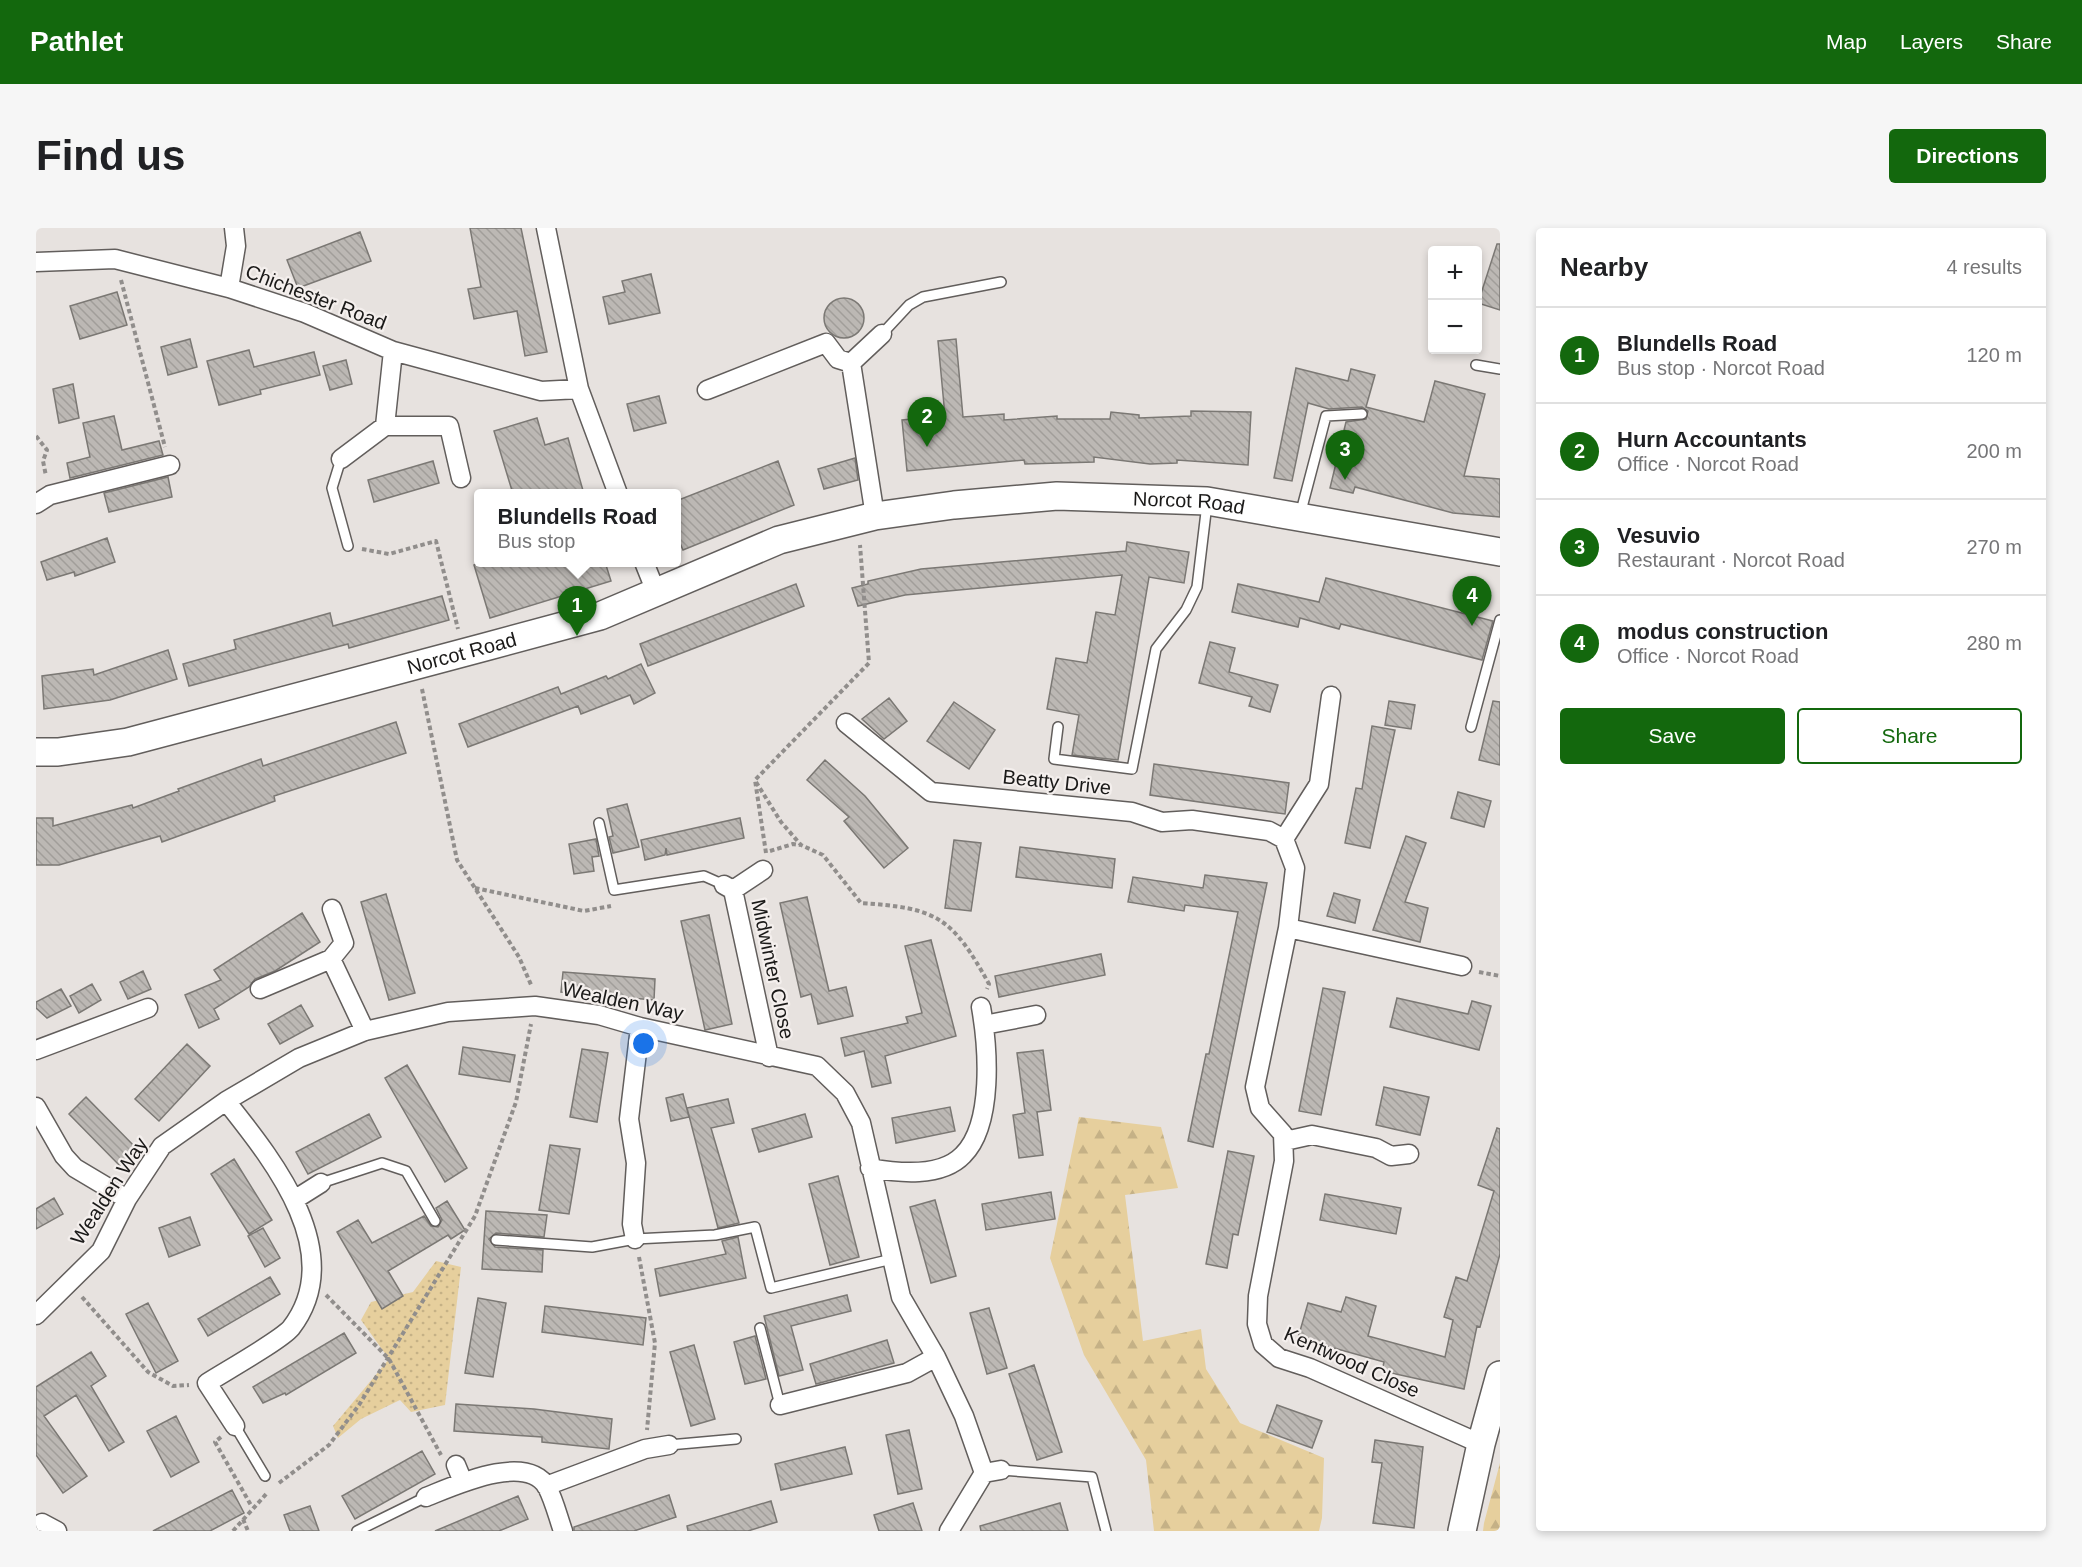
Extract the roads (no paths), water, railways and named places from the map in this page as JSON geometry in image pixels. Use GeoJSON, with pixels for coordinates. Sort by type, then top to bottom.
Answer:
{"type":"FeatureCollection","features":[{"type":"Feature","properties":{"kind":"street"},"geometry":{"type":"LineString","coordinates":[[229,288],[236,246],[234,228]]}},
{"type":"Feature","properties":{"kind":"street"},"geometry":{"type":"LineString","coordinates":[[546,228],[579,389],[616,489]]}},
{"type":"Feature","properties":{"kind":"street","name":"Chichester Road"},"geometry":{"type":"LineString","coordinates":[[36,262],[115,259],[229,288],[304,313],[393,351],[541,391],[579,389]]}},
{"type":"Feature","properties":{"kind":"street"},"geometry":{"type":"LineString","coordinates":[[851,363],[882,334]]}},
{"type":"Feature","properties":{"kind":"street"},"geometry":{"type":"LineString","coordinates":[[707,390],[826,343],[838,359],[851,363]]}},
{"type":"Feature","properties":{"kind":"street"},"geometry":{"type":"LineString","coordinates":[[385,426],[393,351]]}},
{"type":"Feature","properties":{"kind":"street"},"geometry":{"type":"LineString","coordinates":[[851,363],[866,518]]}},
{"type":"Feature","properties":{"kind":"street"},"geometry":{"type":"LineString","coordinates":[[341,459],[385,426],[449,426],[461,478]]}},
{"type":"Feature","properties":{"kind":"street"},"geometry":{"type":"LineString","coordinates":[[43,500],[170,465]]}},
{"type":"Feature","properties":{"kind":"street","name":"Norcot Road"},"geometry":{"type":"LineString","coordinates":[[36,752],[58,752],[128,742],[464,653],[600,616],[779,540],[866,518],[954,505],[1057,496],[1207,501],[1500,552]]}},
{"type":"Feature","properties":{"kind":"street"},"geometry":{"type":"LineString","coordinates":[[646,567],[656,592]]}},
{"type":"Feature","properties":{"kind":"street"},"geometry":{"type":"LineString","coordinates":[[1331,696],[1319,784],[1284,839],[1295,868],[1288,928],[1254,1087],[1260,1108],[1283,1134],[1285,1141],[1312,1135],[1376,1148],[1391,1156],[1409,1154]]}},
{"type":"Feature","properties":{"kind":"street","name":"Beatty Drive"},"geometry":{"type":"LineString","coordinates":[[846,723],[931,792],[1132,812],[1162,822],[1192,820],[1269,831],[1284,839]]}},
{"type":"Feature","properties":{"kind":"street","name":"Midwinter Close"},"geometry":{"type":"LineString","coordinates":[[764,861],[727,887],[769,1057]]}},
{"type":"Feature","properties":{"kind":"street"},"geometry":{"type":"LineString","coordinates":[[260,989],[331,959],[344,944],[332,909]]}},
{"type":"Feature","properties":{"kind":"street"},"geometry":{"type":"LineString","coordinates":[[1288,928],[1461,966]]}},
{"type":"Feature","properties":{"kind":"street"},"geometry":{"type":"LineString","coordinates":[[331,959],[365,1031]]}},
{"type":"Feature","properties":{"kind":"street","name":"Wealden Way"},"geometry":{"type":"LineString","coordinates":[[36,1314],[101,1251],[127,1199],[162,1146],[226,1101],[299,1058],[365,1031],[448,1012],[535,1006],[599,1015],[640,1027],[817,1066],[845,1093],[861,1123],[901,1297],[936,1357],[993,1472]]}},
{"type":"Feature","properties":{"kind":"street"},"geometry":{"type":"LineString","coordinates":[[870,1168],[904,1175],[938,1168],[962,1156],[977,1135],[986,1088],[984,1025],[981,1007]]}},
{"type":"Feature","properties":{"kind":"street"},"geometry":{"type":"LineString","coordinates":[[36,1050],[148,1008]]}},
{"type":"Feature","properties":{"kind":"street"},"geometry":{"type":"LineString","coordinates":[[984,1025],[1036,1016]]}},
{"type":"Feature","properties":{"kind":"street"},"geometry":{"type":"LineString","coordinates":[[635,1239],[633,1224],[636,1163],[629,1119],[640,1027]]}},
{"type":"Feature","properties":{"kind":"street"},"geometry":{"type":"LineString","coordinates":[[226,1101],[266,1152],[294,1200],[312,1253],[309,1292],[290,1329],[207,1383],[235,1426]]}},
{"type":"Feature","properties":{"kind":"street"},"geometry":{"type":"LineString","coordinates":[[36,1107],[64,1156],[75,1168],[127,1199]]}},
{"type":"Feature","properties":{"kind":"street","name":"Kentwood Close"},"geometry":{"type":"LineString","coordinates":[[1285,1141],[1284,1161],[1258,1296],[1257,1324],[1263,1344],[1279,1358],[1310,1368],[1481,1444]]}},
{"type":"Feature","properties":{"kind":"street"},"geometry":{"type":"LineString","coordinates":[[294,1200],[321,1183]]}},
{"type":"Feature","properties":{"kind":"street"},"geometry":{"type":"LineString","coordinates":[[780,1405],[908,1373],[936,1357]]}},
{"type":"Feature","properties":{"kind":"street"},"geometry":{"type":"LineString","coordinates":[[1462,1531],[1481,1444],[1500,1375]]}},
{"type":"Feature","properties":{"kind":"street"},"geometry":{"type":"LineString","coordinates":[[546,1486],[645,1449],[669,1445]]}},
{"type":"Feature","properties":{"kind":"street"},"geometry":{"type":"LineString","coordinates":[[456,1465],[464,1482]]}},
{"type":"Feature","properties":{"kind":"street"},"geometry":{"type":"LineString","coordinates":[[426,1497],[464,1482],[504,1471],[530,1473],[546,1486],[562,1531]]}},
{"type":"Feature","properties":{"kind":"street"},"geometry":{"type":"LineString","coordinates":[[949,1531],[993,1472]]}},
{"type":"Feature","properties":{"kind":"lane"},"geometry":{"type":"LineString","coordinates":[[882,334],[909,305],[922,297],[1001,282]]}},
{"type":"Feature","properties":{"kind":"lane"},"geometry":{"type":"LineString","coordinates":[[1476,364],[1500,369]]}},
{"type":"Feature","properties":{"kind":"lane"},"geometry":{"type":"LineString","coordinates":[[1299,517],[1326,416],[1362,414]]}},
{"type":"Feature","properties":{"kind":"lane"},"geometry":{"type":"LineString","coordinates":[[341,459],[332,488],[348,546]]}},
{"type":"Feature","properties":{"kind":"lane"},"geometry":{"type":"LineString","coordinates":[[1058,727],[1054,759],[1132,769],[1156,649],[1186,610],[1197,587],[1207,501]]}},
{"type":"Feature","properties":{"kind":"lane"},"geometry":{"type":"LineString","coordinates":[[1472,728],[1500,620]]}},
{"type":"Feature","properties":{"kind":"lane"},"geometry":{"type":"LineString","coordinates":[[599,823],[614,890],[704,876],[727,887]]}},
{"type":"Feature","properties":{"kind":"lane"},"geometry":{"type":"LineString","coordinates":[[321,1183],[382,1163],[406,1171],[435,1221]]}},
{"type":"Feature","properties":{"kind":"lane"},"geometry":{"type":"LineString","coordinates":[[496,1240],[592,1247],[635,1239],[715,1235],[755,1227],[771,1288],[892,1259]]}},
{"type":"Feature","properties":{"kind":"lane"},"geometry":{"type":"LineString","coordinates":[[760,1328],[780,1405]]}},
{"type":"Feature","properties":{"kind":"lane"},"geometry":{"type":"LineString","coordinates":[[235,1426],[265,1476]]}},
{"type":"Feature","properties":{"kind":"lane"},"geometry":{"type":"LineString","coordinates":[[669,1445],[736,1439]]}},
{"type":"Feature","properties":{"kind":"lane"},"geometry":{"type":"LineString","coordinates":[[993,1472],[1092,1477],[1106,1531]]}},
{"type":"Feature","properties":{"kind":"lane"},"geometry":{"type":"LineString","coordinates":[[357,1531],[376,1527],[426,1497]]}},
{"type":"Feature","properties":{"kind":"place","name":"Hurn Accountants"},"geometry":{"type":"Point","coordinates":[927,447]}},
{"type":"Feature","properties":{"kind":"place","name":"Vesuvio"},"geometry":{"type":"Point","coordinates":[1345,480]}},
{"type":"Feature","properties":{"kind":"place","name":"modus construction"},"geometry":{"type":"Point","coordinates":[1472,626]}},
{"type":"Feature","properties":{"kind":"place","name":"Blundells Road"},"geometry":{"type":"Point","coordinates":[577,636]}}]}
